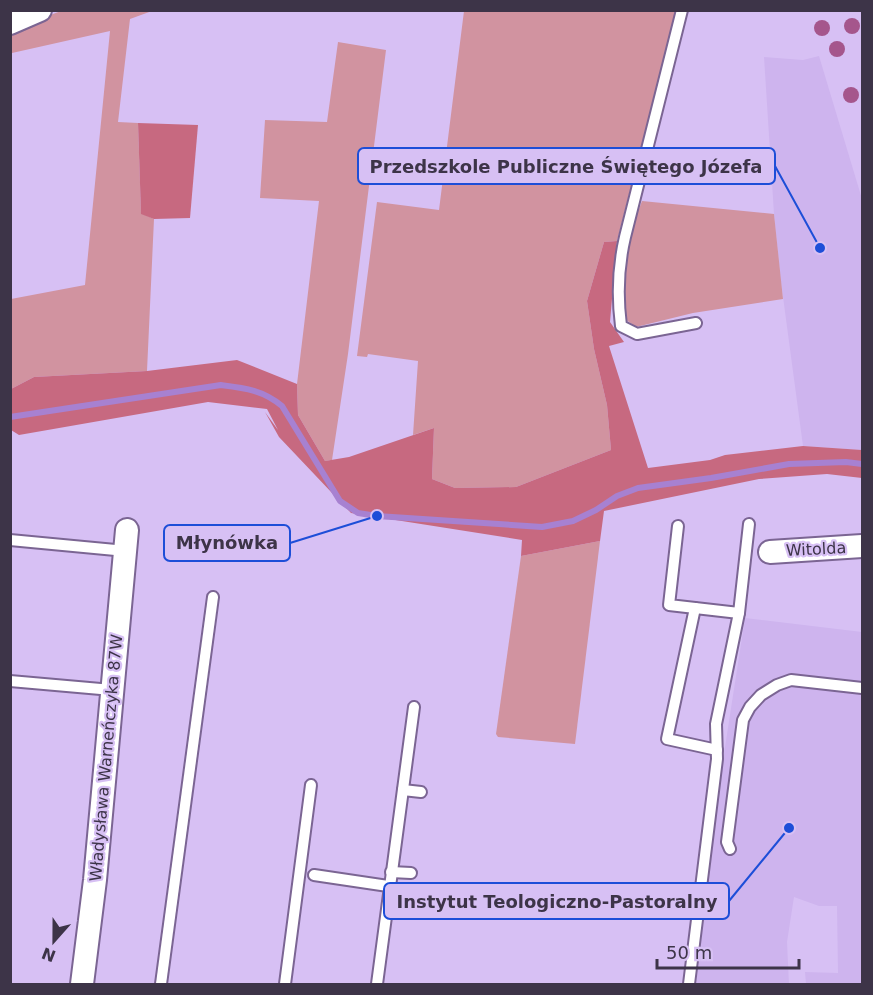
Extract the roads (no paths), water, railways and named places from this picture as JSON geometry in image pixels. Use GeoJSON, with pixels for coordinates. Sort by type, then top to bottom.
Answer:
{"type":"FeatureCollection","features":[{"type":"Feature","properties":{"kind":"street"},"geometry":{"type":"LineString","coordinates":[[10,23],[40,10]]}},
{"type":"Feature","properties":{"kind":"street","name":"Władysława Warneńczyka 87W"},"geometry":{"type":"LineString","coordinates":[[82,984],[95,880],[126,541]]}},
{"type":"Feature","properties":{"kind":"street","name":"Witolda"},"geometry":{"type":"LineString","coordinates":[[770,552],[862,546]]}},
{"type":"Feature","properties":{"kind":"lane"},"geometry":{"type":"LineString","coordinates":[[682,10],[625,237],[620,260],[618,300],[621,326],[637,334],[696,323]]}},
{"type":"Feature","properties":{"kind":"lane"},"geometry":{"type":"LineString","coordinates":[[689,984],[717,750],[716,724],[739,613],[749,524]]}},
{"type":"Feature","properties":{"kind":"lane"},"geometry":{"type":"LineString","coordinates":[[678,526],[669,605],[739,613]]}},
{"type":"Feature","properties":{"kind":"lane"},"geometry":{"type":"LineString","coordinates":[[10,540],[126,541]]}},
{"type":"Feature","properties":{"kind":"lane"},"geometry":{"type":"LineString","coordinates":[[161,984],[213,597]]}},
{"type":"Feature","properties":{"kind":"lane"},"geometry":{"type":"LineString","coordinates":[[695,608],[667,739],[717,750]]}},
{"type":"Feature","properties":{"kind":"lane"},"geometry":{"type":"LineString","coordinates":[[730,849],[727,842],[743,720],[750,707],[761,695],[777,685],[792,680],[862,688]]}},
{"type":"Feature","properties":{"kind":"lane"},"geometry":{"type":"LineString","coordinates":[[10,681],[112,690]]}},
{"type":"Feature","properties":{"kind":"lane"},"geometry":{"type":"LineString","coordinates":[[377,984],[388,886],[414,707]]}},
{"type":"Feature","properties":{"kind":"lane"},"geometry":{"type":"LineString","coordinates":[[285,984],[311,785]]}},
{"type":"Feature","properties":{"kind":"lane"},"geometry":{"type":"LineString","coordinates":[[403,790],[422,792]]}},
{"type":"Feature","properties":{"kind":"lane"},"geometry":{"type":"LineString","coordinates":[[391,872],[411,873]]}},
{"type":"Feature","properties":{"kind":"lane"},"geometry":{"type":"LineString","coordinates":[[314,875],[388,886]]}},
{"type":"Feature","properties":{"kind":"waterway"},"geometry":{"type":"LineString","coordinates":[[10,417],[221,385],[246,389],[268,396],[282,406],[340,501],[358,513],[542,527],[573,521],[617,496],[638,488],[789,464],[846,462],[862,464]]}},
{"type":"Feature","properties":{"kind":"place","name":"Przedszkole Publiczne Świętego Józefa"},"geometry":{"type":"Point","coordinates":[820,248]}},
{"type":"Feature","properties":{"kind":"place","name":"Młynówka"},"geometry":{"type":"Point","coordinates":[377,516]}},
{"type":"Feature","properties":{"kind":"place","name":"Instytut Teologiczno-Pastoralny"},"geometry":{"type":"Point","coordinates":[789,828]}}]}
